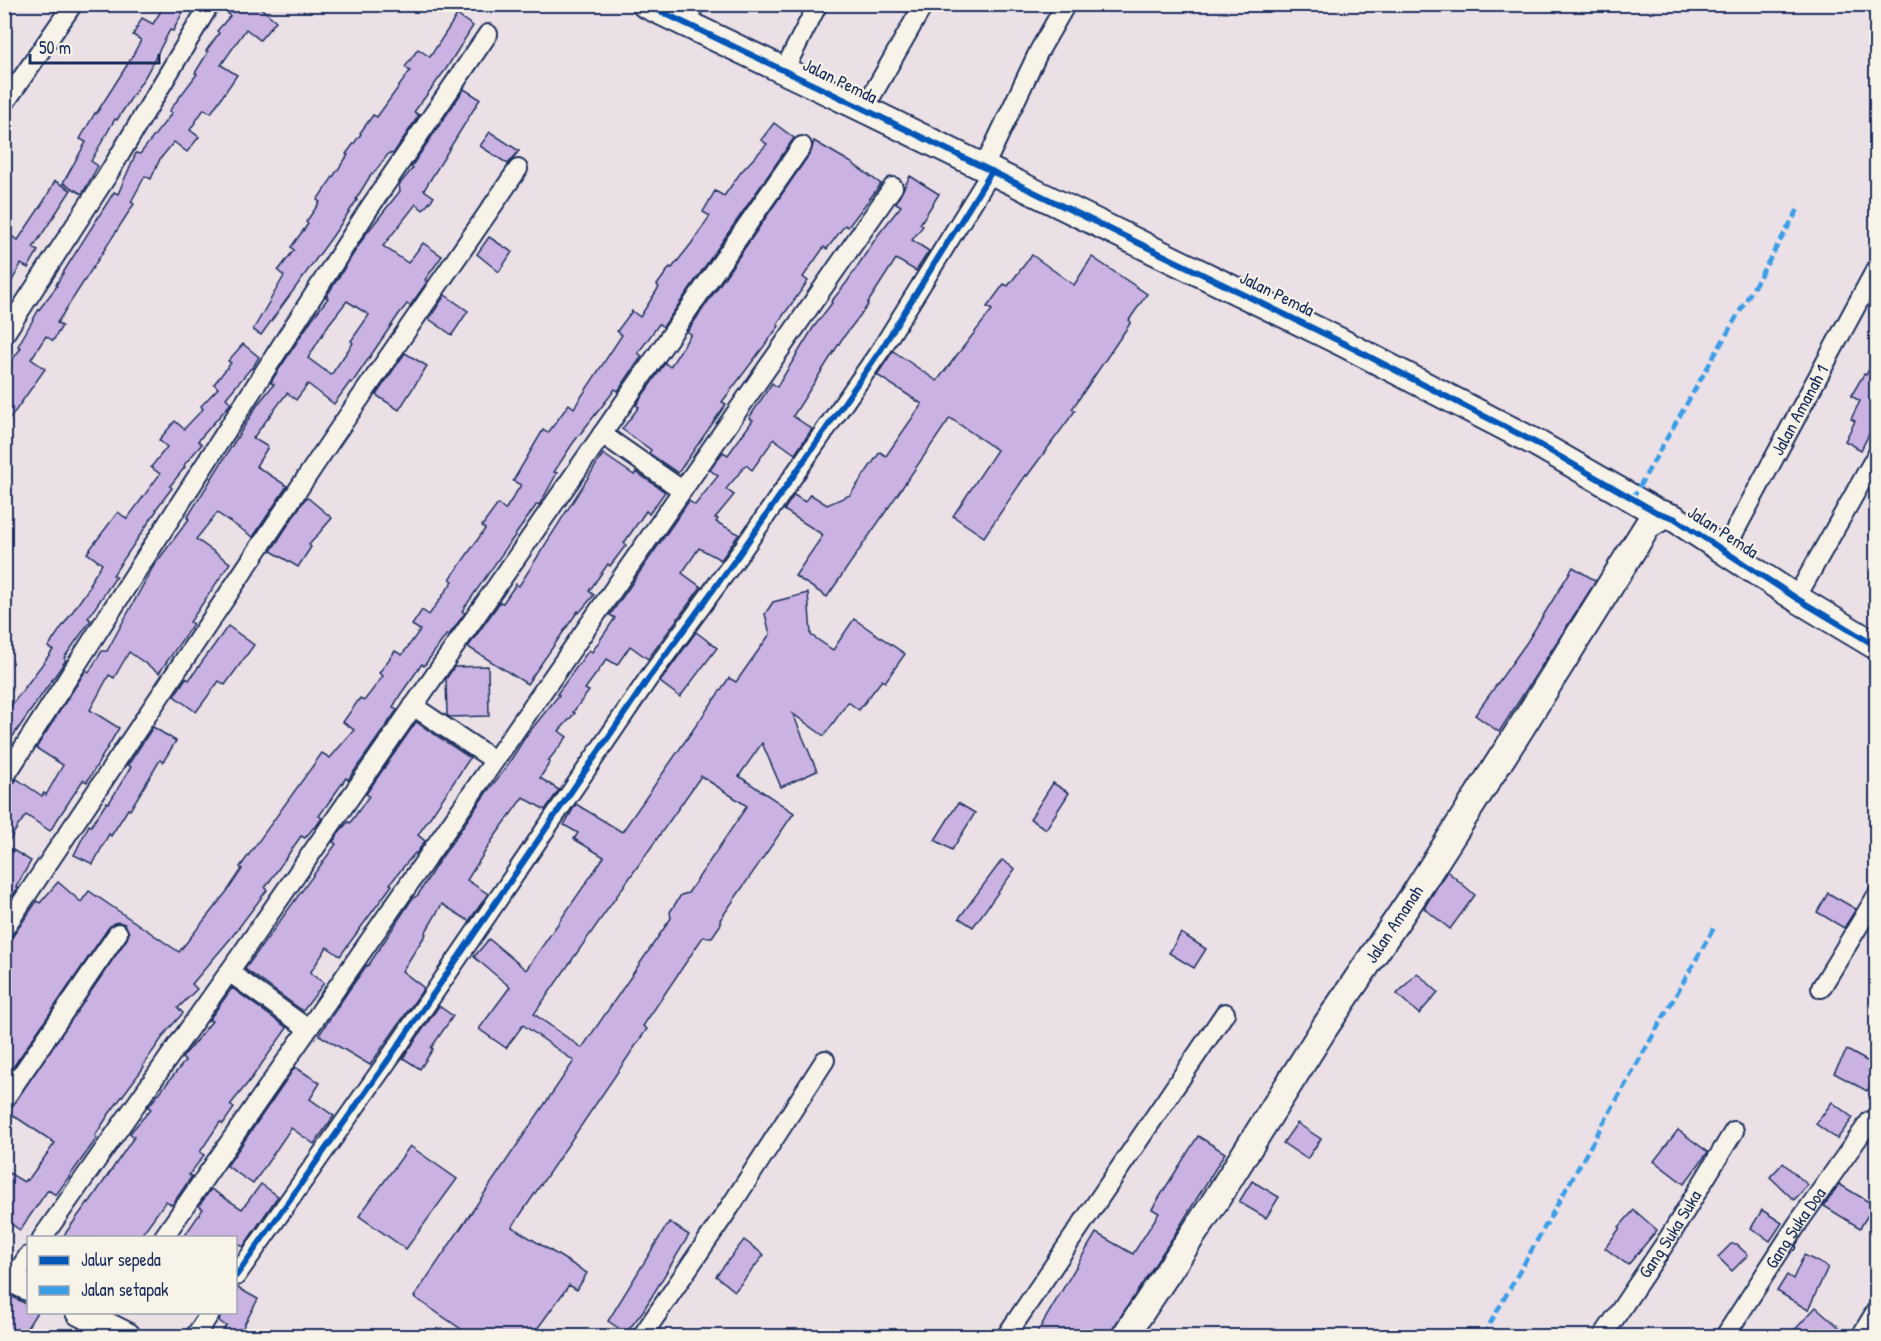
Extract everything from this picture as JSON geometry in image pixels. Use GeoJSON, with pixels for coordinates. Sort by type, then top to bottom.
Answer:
{"type":"FeatureCollection","features":[{"type":"Feature","properties":{"kind":"street"},"geometry":{"type":"LineString","coordinates":[[4,104],[74,4]]}},
{"type":"Feature","properties":{"kind":"street"},"geometry":{"type":"LineString","coordinates":[[4,335],[107,176],[210,4]]}},
{"type":"Feature","properties":{"kind":"street","name":"Jalan Pemda"},"geometry":{"type":"LineString","coordinates":[[645,4],[690,14],[784,70],[1339,341],[1538,444],[1656,512],[1674,518],[1796,598],[1875,641]]}},
{"type":"Feature","properties":{"kind":"street"},"geometry":{"type":"LineString","coordinates":[[784,70],[818,4]]}},
{"type":"Feature","properties":{"kind":"street"},"geometry":{"type":"LineString","coordinates":[[864,109],[924,4]]}},
{"type":"Feature","properties":{"kind":"street"},"geometry":{"type":"LineString","coordinates":[[237,1275],[391,1056],[636,698],[863,376],[988,169],[1039,51],[1066,4]]}},
{"type":"Feature","properties":{"kind":"street"},"geometry":{"type":"LineString","coordinates":[[4,778],[370,207],[488,34]]}},
{"type":"Feature","properties":{"kind":"street"},"geometry":{"type":"LineString","coordinates":[[43,1236],[802,146]]}},
{"type":"Feature","properties":{"kind":"street"},"geometry":{"type":"LineString","coordinates":[[4,929],[319,458],[518,169]]}},
{"type":"Feature","properties":{"kind":"street"},"geometry":{"type":"LineString","coordinates":[[164,1236],[892,187]]}},
{"type":"Feature","properties":{"kind":"street","name":"Jalan Amanah 1"},"geometry":{"type":"LineString","coordinates":[[1724,551],[1876,268]]}},
{"type":"Feature","properties":{"kind":"street"},"geometry":{"type":"LineString","coordinates":[[602,434],[682,490]]}},
{"type":"Feature","properties":{"kind":"street"},"geometry":{"type":"LineString","coordinates":[[1796,598],[1876,456]]}},
{"type":"Feature","properties":{"kind":"street","name":"Jalan Amanah"},"geometry":{"type":"LineString","coordinates":[[1125,1336],[1212,1206],[1325,1027],[1414,895],[1648,525],[1665,515]]}},
{"type":"Feature","properties":{"kind":"street"},"geometry":{"type":"LineString","coordinates":[[413,706],[494,760]]}},
{"type":"Feature","properties":{"kind":"street"},"geometry":{"type":"LineString","coordinates":[[1821,988],[1876,897]]}},
{"type":"Feature","properties":{"kind":"street"},"geometry":{"type":"LineString","coordinates":[[4,1100],[118,933]]}},
{"type":"Feature","properties":{"kind":"street"},"geometry":{"type":"LineString","coordinates":[[229,972],[307,1028]]}},
{"type":"Feature","properties":{"kind":"street"},"geometry":{"type":"LineString","coordinates":[[1006,1336],[1225,1013]]}},
{"type":"Feature","properties":{"kind":"street"},"geometry":{"type":"LineString","coordinates":[[642,1336],[730,1207],[825,1060]]}},
{"type":"Feature","properties":{"kind":"street","name":"Gang Suka Doa"},"geometry":{"type":"LineString","coordinates":[[1725,1336],[1798,1223],[1870,1121]]}},
{"type":"Feature","properties":{"kind":"street","name":"Gang Suka Suka"},"geometry":{"type":"LineString","coordinates":[[1603,1336],[1670,1236],[1734,1131]]}},
{"type":"Feature","properties":{"kind":"street"},"geometry":{"type":"LineString","coordinates":[[15,1280],[27,1258]]}},
{"type":"Feature","properties":{"kind":"street"},"geometry":{"type":"LineString","coordinates":[[1861,1336],[1876,1311]]}},
{"type":"Feature","properties":{"kind":"street"},"geometry":{"type":"LineString","coordinates":[[87,1314],[107,1319],[127,1336]]}},
{"type":"Feature","properties":{"kind":"street"},"geometry":{"type":"LineString","coordinates":[[195,1336],[211,1314]]}},
{"type":"Feature","properties":{"kind":"building"},"geometry":{"type":"Polygon","coordinates":[[[165,4],[187,4],[173,31],[170,30],[146,75],[117,120],[115,119],[91,161],[98,166],[82,194],[63,183],[86,142],[80,139],[141,40],[133,35],[142,18],[153,24],[165,4]]]}},
{"type":"Feature","properties":{"kind":"building"},"geometry":{"type":"Polygon","coordinates":[[[236,4],[256,4],[276,21],[260,40],[246,29],[221,65],[237,75],[211,113],[204,109],[190,130],[199,137],[187,152],[174,142],[160,159],[151,179],[145,176],[131,202],[134,204],[57,323],[62,326],[53,341],[46,336],[31,359],[45,369],[4,427],[4,371],[21,348],[18,346],[38,311],[57,286],[114,192],[118,194],[136,153],[140,154],[172,113],[169,111],[197,74],[195,73],[208,52],[206,51],[219,33],[217,31],[230,16],[228,14],[236,4]]]}},
{"type":"Feature","properties":{"kind":"building"},"geometry":{"type":"Polygon","coordinates":[[[457,15],[473,26],[446,69],[414,112],[419,115],[393,154],[389,153],[372,173],[332,237],[261,335],[253,330],[284,276],[278,271],[294,250],[291,247],[308,224],[306,222],[320,202],[317,200],[348,155],[346,154],[373,115],[377,117],[410,71],[405,67],[418,49],[430,57],[457,15]]]}},
{"type":"Feature","properties":{"kind":"building"},"geometry":{"type":"Polygon","coordinates":[[[464,89],[480,99],[424,190],[434,197],[423,210],[416,204],[383,246],[408,263],[423,243],[442,256],[425,280],[427,282],[410,306],[407,304],[399,314],[352,383],[350,382],[334,404],[308,384],[296,400],[287,393],[253,438],[268,447],[256,466],[287,486],[253,537],[217,513],[196,539],[230,563],[190,622],[193,624],[159,673],[129,652],[114,678],[109,675],[90,710],[119,728],[87,782],[83,780],[50,831],[26,815],[18,826],[6,846],[31,861],[16,887],[18,888],[4,908],[4,796],[17,779],[42,796],[44,793],[46,795],[63,765],[36,748],[86,670],[89,672],[102,651],[107,651],[153,567],[189,519],[187,518],[258,404],[274,384],[271,383],[274,377],[328,298],[326,297],[366,234],[400,191],[399,185],[413,168],[411,167],[464,89]],[[347,301],[329,324],[308,358],[331,375],[369,315],[347,301]]]}},
{"type":"Feature","properties":{"kind":"building"},"geometry":{"type":"Polygon","coordinates":[[[774,123],[794,138],[663,327],[659,324],[638,353],[642,356],[618,391],[615,389],[573,443],[554,472],[557,473],[539,505],[537,504],[462,611],[465,613],[449,635],[447,634],[424,666],[422,664],[400,695],[393,707],[397,710],[348,780],[346,778],[319,816],[322,818],[315,828],[305,838],[301,836],[265,888],[267,890],[192,984],[197,989],[178,1008],[183,1013],[143,1065],[144,1067],[95,1136],[97,1138],[56,1195],[48,1190],[20,1230],[4,1219],[4,1170],[24,1182],[28,1180],[55,1143],[8,1112],[129,933],[125,924],[119,922],[109,927],[7,1076],[4,1074],[4,940],[13,936],[37,901],[40,903],[58,882],[81,902],[89,891],[179,952],[228,890],[242,869],[240,867],[322,753],[330,758],[354,730],[343,722],[360,698],[364,701],[383,676],[379,673],[395,651],[402,655],[420,630],[412,625],[422,610],[429,615],[453,581],[450,579],[485,529],[482,526],[498,504],[505,510],[521,485],[513,481],[543,430],[548,433],[569,404],[574,408],[622,335],[617,331],[632,311],[640,317],[659,287],[657,285],[691,244],[710,216],[703,212],[715,191],[724,196],[741,172],[767,144],[761,140],[774,123]]]}},
{"type":"Feature","properties":{"kind":"building"},"geometry":{"type":"Polygon","coordinates":[[[490,132],[519,151],[508,164],[480,146],[490,132]]]}},
{"type":"Feature","properties":{"kind":"building"},"geometry":{"type":"Polygon","coordinates":[[[814,141],[881,184],[848,227],[845,225],[827,249],[824,247],[803,277],[808,281],[777,324],[779,326],[722,402],[726,404],[678,473],[649,453],[651,450],[622,429],[639,407],[636,405],[665,363],[670,367],[691,334],[687,332],[811,152],[814,141]]]}},
{"type":"Feature","properties":{"kind":"building"},"geometry":{"type":"Polygon","coordinates":[[[910,176],[939,194],[920,224],[923,226],[912,240],[929,251],[916,271],[896,259],[868,305],[842,339],[793,416],[812,429],[795,454],[774,439],[752,470],[746,465],[726,489],[734,495],[715,518],[718,519],[716,522],[739,534],[721,560],[699,548],[682,573],[701,587],[648,659],[630,646],[617,665],[607,659],[585,689],[589,691],[573,712],[575,713],[559,731],[567,737],[548,761],[550,762],[540,778],[559,790],[545,810],[523,797],[493,839],[467,880],[488,894],[469,921],[442,904],[402,971],[424,988],[370,1065],[319,1035],[526,736],[559,695],[557,694],[589,650],[592,652],[615,618],[610,615],[689,501],[695,505],[718,476],[710,470],[723,452],[728,455],[753,420],[749,418],[772,383],[777,387],[813,328],[901,206],[896,203],[910,176]]]}},
{"type":"Feature","properties":{"kind":"building"},"geometry":{"type":"Polygon","coordinates":[[[55,181],[71,190],[33,248],[38,251],[28,268],[21,264],[4,296],[4,232],[18,240],[55,181]]]}},
{"type":"Feature","properties":{"kind":"building"},"geometry":{"type":"Polygon","coordinates":[[[489,237],[512,252],[499,272],[477,254],[489,237]]]}},
{"type":"Feature","properties":{"kind":"building"},"geometry":{"type":"Polygon","coordinates":[[[1032,255],[1074,285],[1092,257],[1147,294],[1129,320],[1131,322],[1072,409],[1075,411],[1026,475],[984,537],[953,516],[997,450],[950,418],[827,597],[795,576],[823,535],[784,510],[794,495],[805,502],[810,494],[827,505],[850,495],[880,452],[886,456],[922,404],[877,375],[893,351],[937,381],[992,310],[987,307],[1004,284],[1008,286],[1032,255]]]}},
{"type":"Feature","properties":{"kind":"building"},"geometry":{"type":"Polygon","coordinates":[[[445,295],[468,311],[452,335],[429,319],[445,295]]]}},
{"type":"Feature","properties":{"kind":"building"},"geometry":{"type":"Polygon","coordinates":[[[243,344],[259,357],[252,369],[226,398],[231,403],[198,441],[202,444],[184,465],[185,467],[170,486],[172,488],[113,575],[116,577],[88,618],[91,620],[64,658],[66,660],[4,749],[4,715],[53,650],[48,647],[91,585],[89,584],[102,564],[87,553],[118,512],[127,519],[160,474],[151,467],[167,447],[159,440],[175,421],[184,429],[203,409],[201,406],[218,388],[214,384],[231,363],[228,361],[243,344]]]}},
{"type":"Feature","properties":{"kind":"building"},"geometry":{"type":"Polygon","coordinates":[[[405,353],[427,366],[399,410],[376,395],[405,353]]]}},
{"type":"Feature","properties":{"kind":"building"},"geometry":{"type":"Polygon","coordinates":[[[1876,355],[1876,420],[1861,450],[1845,441],[1855,421],[1851,419],[1860,401],[1851,396],[1864,374],[1866,375],[1876,355]]]}},
{"type":"Feature","properties":{"kind":"building"},"geometry":{"type":"Polygon","coordinates":[[[603,454],[634,475],[636,472],[665,492],[649,514],[646,511],[624,543],[626,545],[610,566],[608,564],[589,591],[594,595],[579,613],[578,611],[527,684],[468,647],[500,602],[503,603],[516,584],[519,586],[603,454]]]}},
{"type":"Feature","properties":{"kind":"building"},"geometry":{"type":"Polygon","coordinates":[[[308,498],[332,518],[309,545],[311,547],[298,567],[271,551],[305,499],[308,498]]]}},
{"type":"Feature","properties":{"kind":"building"},"geometry":{"type":"Polygon","coordinates":[[[1573,567],[1596,581],[1499,732],[1475,715],[1527,642],[1573,567]]]}},
{"type":"Feature","properties":{"kind":"building"},"geometry":{"type":"Polygon","coordinates":[[[808,593],[811,635],[833,650],[854,619],[905,654],[885,682],[882,680],[859,710],[848,702],[824,736],[793,714],[817,771],[781,787],[762,743],[739,776],[794,813],[720,920],[721,924],[712,937],[703,937],[643,1026],[647,1029],[512,1227],[587,1273],[577,1290],[569,1285],[532,1336],[456,1336],[461,1329],[414,1297],[574,1061],[523,1025],[506,1048],[479,1029],[510,987],[474,957],[489,939],[526,970],[604,857],[574,839],[578,833],[564,825],[576,804],[622,832],[729,678],[736,682],[770,634],[765,614],[773,602],[808,593]],[[701,776],[534,1014],[582,1048],[671,918],[670,912],[681,895],[688,893],[747,806],[701,776]]]}},
{"type":"Feature","properties":{"kind":"building"},"geometry":{"type":"Polygon","coordinates":[[[228,626],[254,645],[225,685],[219,681],[196,712],[174,696],[186,678],[189,680],[228,626]]]}},
{"type":"Feature","properties":{"kind":"building"},"geometry":{"type":"Polygon","coordinates":[[[696,632],[717,648],[680,697],[660,682],[696,632]]]}},
{"type":"Feature","properties":{"kind":"building"},"geometry":{"type":"Polygon","coordinates":[[[488,666],[489,716],[450,717],[447,715],[446,679],[454,667],[488,666]]]}},
{"type":"Feature","properties":{"kind":"building"},"geometry":{"type":"Polygon","coordinates":[[[416,722],[470,758],[418,835],[425,841],[390,884],[392,885],[340,956],[327,947],[310,973],[324,983],[303,1011],[245,969],[336,844],[333,842],[340,831],[348,822],[350,823],[369,796],[366,794],[416,722]]]}},
{"type":"Feature","properties":{"kind":"building"},"geometry":{"type":"Polygon","coordinates":[[[153,727],[176,741],[163,762],[160,760],[130,810],[128,809],[111,836],[109,834],[93,864],[74,855],[89,825],[91,826],[107,802],[109,803],[131,767],[128,765],[153,727]]]}},
{"type":"Feature","properties":{"kind":"building"},"geometry":{"type":"Polygon","coordinates":[[[1053,783],[1069,793],[1046,829],[1030,819],[1053,783]]]}},
{"type":"Feature","properties":{"kind":"building"},"geometry":{"type":"Polygon","coordinates":[[[958,803],[975,813],[952,850],[935,840],[958,803]]]}},
{"type":"Feature","properties":{"kind":"building"},"geometry":{"type":"Polygon","coordinates":[[[1002,860],[1015,869],[973,927],[959,918],[1002,860]]]}},
{"type":"Feature","properties":{"kind":"building"},"geometry":{"type":"Polygon","coordinates":[[[1447,871],[1475,895],[1450,929],[1424,908],[1447,871]]]}},
{"type":"Feature","properties":{"kind":"building"},"geometry":{"type":"Polygon","coordinates":[[[1828,893],[1856,909],[1844,928],[1817,912],[1828,893]]]}},
{"type":"Feature","properties":{"kind":"building"},"geometry":{"type":"Polygon","coordinates":[[[1181,933],[1206,949],[1194,968],[1169,953],[1181,933]]]}},
{"type":"Feature","properties":{"kind":"building"},"geometry":{"type":"Polygon","coordinates":[[[1417,973],[1438,992],[1419,1014],[1397,994],[1417,973]]]}},
{"type":"Feature","properties":{"kind":"building"},"geometry":{"type":"Polygon","coordinates":[[[232,988],[287,1028],[230,1105],[234,1108],[223,1124],[220,1122],[200,1152],[204,1155],[189,1175],[192,1176],[172,1205],[166,1201],[140,1236],[63,1236],[134,1137],[130,1133],[151,1109],[148,1107],[185,1061],[182,1058],[212,1021],[209,1020],[232,988]]]}},
{"type":"Feature","properties":{"kind":"building"},"geometry":{"type":"Polygon","coordinates":[[[439,1006],[453,1016],[420,1069],[403,1058],[439,1006]]]}},
{"type":"Feature","properties":{"kind":"building"},"geometry":{"type":"Polygon","coordinates":[[[1847,1050],[1876,1066],[1876,1075],[1867,1091],[1834,1073],[1847,1050]]]}},
{"type":"Feature","properties":{"kind":"building"},"geometry":{"type":"Polygon","coordinates":[[[295,1067],[320,1083],[310,1099],[334,1116],[314,1144],[291,1128],[253,1184],[227,1166],[295,1067]]]}},
{"type":"Feature","properties":{"kind":"building"},"geometry":{"type":"Polygon","coordinates":[[[1832,1102],[1853,1118],[1837,1139],[1816,1124],[1832,1102]]]}},
{"type":"Feature","properties":{"kind":"building"},"geometry":{"type":"Polygon","coordinates":[[[1297,1123],[1321,1139],[1307,1159],[1283,1143],[1297,1123]]]}},
{"type":"Feature","properties":{"kind":"building"},"geometry":{"type":"Polygon","coordinates":[[[1678,1130],[1708,1152],[1684,1184],[1654,1161],[1678,1130]]]}},
{"type":"Feature","properties":{"kind":"building"},"geometry":{"type":"Polygon","coordinates":[[[1198,1136],[1225,1153],[1110,1336],[1035,1336],[1096,1233],[1133,1254],[1159,1213],[1152,1209],[1198,1136]]]}},
{"type":"Feature","properties":{"kind":"building"},"geometry":{"type":"Polygon","coordinates":[[[410,1146],[457,1179],[406,1249],[359,1216],[410,1146]]]}},
{"type":"Feature","properties":{"kind":"building"},"geometry":{"type":"Polygon","coordinates":[[[1783,1163],[1808,1185],[1794,1200],[1770,1177],[1783,1163]]]}},
{"type":"Feature","properties":{"kind":"building"},"geometry":{"type":"Polygon","coordinates":[[[1252,1181],[1279,1197],[1266,1218],[1239,1202],[1252,1181]]]}},
{"type":"Feature","properties":{"kind":"building"},"geometry":{"type":"Polygon","coordinates":[[[261,1184],[278,1196],[243,1247],[237,1243],[237,1236],[184,1236],[203,1209],[199,1206],[211,1189],[242,1209],[261,1184]]]}},
{"type":"Feature","properties":{"kind":"building"},"geometry":{"type":"Polygon","coordinates":[[[1839,1184],[1874,1205],[1860,1228],[1824,1206],[1839,1184]]]}},
{"type":"Feature","properties":{"kind":"building"},"geometry":{"type":"Polygon","coordinates":[[[1634,1210],[1657,1230],[1628,1265],[1605,1248],[1634,1210]]]}},
{"type":"Feature","properties":{"kind":"building"},"geometry":{"type":"Polygon","coordinates":[[[1762,1210],[1782,1223],[1770,1241],[1751,1228],[1762,1210]]]}},
{"type":"Feature","properties":{"kind":"building"},"geometry":{"type":"Polygon","coordinates":[[[669,1222],[689,1235],[643,1311],[626,1333],[608,1321],[669,1222]]]}},
{"type":"Feature","properties":{"kind":"building"},"geometry":{"type":"Polygon","coordinates":[[[744,1240],[764,1255],[735,1291],[716,1276],[744,1240]]]}},
{"type":"Feature","properties":{"kind":"building"},"geometry":{"type":"Polygon","coordinates":[[[1731,1244],[1736,1244],[1748,1255],[1732,1271],[1718,1257],[1731,1244]]]}},
{"type":"Feature","properties":{"kind":"building"},"geometry":{"type":"Polygon","coordinates":[[[1804,1255],[1828,1267],[1808,1310],[1777,1291],[1787,1275],[1793,1279],[1804,1255]]]}},
{"type":"Feature","properties":{"kind":"building"},"geometry":{"type":"Polygon","coordinates":[[[237,1288],[258,1299],[238,1336],[219,1336],[226,1326],[219,1321],[221,1314],[237,1314],[237,1288]]]}},
{"type":"Feature","properties":{"kind":"building"},"geometry":{"type":"Polygon","coordinates":[[[4,1292],[27,1304],[27,1314],[36,1314],[22,1336],[4,1336],[4,1292]]]}},
{"type":"Feature","properties":{"kind":"building"},"geometry":{"type":"Polygon","coordinates":[[[1816,1307],[1849,1336],[1789,1336],[1816,1307]]]}},
{"type":"Feature","properties":{"kind":"marked path"},"geometry":{"type":"LineString","coordinates":[[1632,499],[1799,208]]}},
{"type":"Feature","properties":{"kind":"marked path"},"geometry":{"type":"LineString","coordinates":[[1483,1336],[1715,926]]}},
{"type":"Feature","properties":{"kind":"cycle path"},"geometry":{"type":"LineString","coordinates":[[645,4],[1339,341],[1538,444],[1656,512],[1674,518],[1796,598],[1876,646]]}},
{"type":"Feature","properties":{"kind":"cycle path"},"geometry":{"type":"LineString","coordinates":[[237,1275],[391,1056],[648,679],[738,556],[882,348],[992,171]]}}]}
